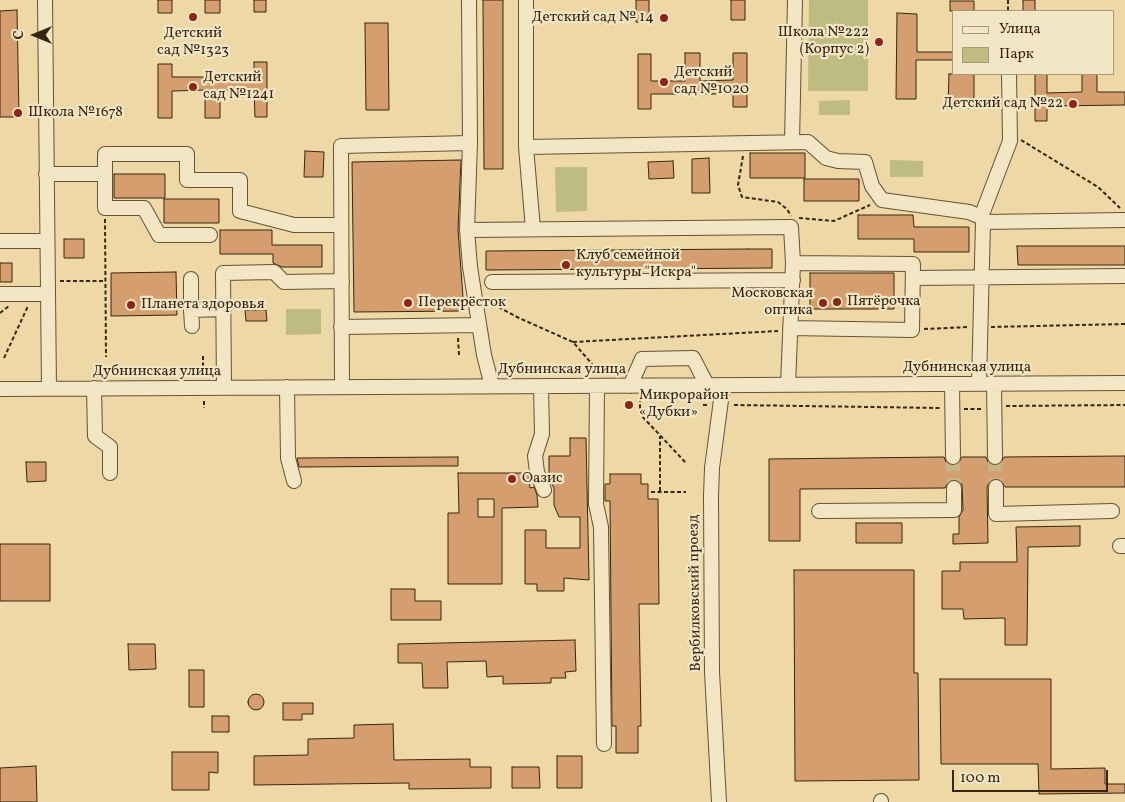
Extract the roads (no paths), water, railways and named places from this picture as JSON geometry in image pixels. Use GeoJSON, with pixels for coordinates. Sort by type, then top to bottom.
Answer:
{"type":"FeatureCollection","features":[{"type":"Feature","properties":{"kind":"street"},"geometry":{"type":"LineString","coordinates":[[45,0],[47,241],[43,290],[48,388]]}},
{"type":"Feature","properties":{"kind":"street"},"geometry":{"type":"LineString","coordinates":[[469,0],[470,143],[467,230],[474,295],[492,386]]}},
{"type":"Feature","properties":{"kind":"street"},"geometry":{"type":"LineString","coordinates":[[526,0],[526,147],[533,229]]}},
{"type":"Feature","properties":{"kind":"street"},"geometry":{"type":"LineString","coordinates":[[792,142],[795,0]]}},
{"type":"Feature","properties":{"kind":"street"},"geometry":{"type":"LineString","coordinates":[[979,384],[982,219],[1010,141],[1009,75]]}},
{"type":"Feature","properties":{"kind":"street"},"geometry":{"type":"LineString","coordinates":[[526,147],[808,142],[826,158],[838,161],[865,162],[872,186],[882,200],[962,211],[982,219],[1125,220]]}},
{"type":"Feature","properties":{"kind":"street"},"geometry":{"type":"LineString","coordinates":[[342,387],[341,146],[470,143]]}},
{"type":"Feature","properties":{"kind":"street"},"geometry":{"type":"LineString","coordinates":[[210,234],[160,234],[144,208],[104,208],[104,154],[187,154],[187,180],[240,180],[240,211],[294,225],[342,225]]}},
{"type":"Feature","properties":{"kind":"street"},"geometry":{"type":"LineString","coordinates":[[46,174],[104,174]]}},
{"type":"Feature","properties":{"kind":"street"},"geometry":{"type":"LineString","coordinates":[[467,230],[791,227],[793,262],[788,386]]}},
{"type":"Feature","properties":{"kind":"street"},"geometry":{"type":"LineString","coordinates":[[0,241],[47,241]]}},
{"type":"Feature","properties":{"kind":"street"},"geometry":{"type":"LineString","coordinates":[[790,329],[912,330],[913,264],[793,262]]}},
{"type":"Feature","properties":{"kind":"street"},"geometry":{"type":"LineString","coordinates":[[224,388],[223,273],[274,272],[284,282],[342,282]]}},
{"type":"Feature","properties":{"kind":"street"},"geometry":{"type":"LineString","coordinates":[[913,278],[1125,276]]}},
{"type":"Feature","properties":{"kind":"street"},"geometry":{"type":"LineString","coordinates":[[191,279],[192,326]]}},
{"type":"Feature","properties":{"kind":"street"},"geometry":{"type":"LineString","coordinates":[[492,282],[792,280]]}},
{"type":"Feature","properties":{"kind":"street"},"geometry":{"type":"LineString","coordinates":[[0,294],[43,290]]}},
{"type":"Feature","properties":{"kind":"street"},"geometry":{"type":"LineString","coordinates":[[191,310],[224,309]]}},
{"type":"Feature","properties":{"kind":"street"},"geometry":{"type":"LineString","coordinates":[[341,327],[479,326]]}},
{"type":"Feature","properties":{"kind":"street"},"geometry":{"type":"LineString","coordinates":[[630,386],[642,359],[693,358],[706,385]]}},
{"type":"Feature","properties":{"kind":"street","name":"Дубнинская улица"},"geometry":{"type":"LineString","coordinates":[[0,388],[788,386],[1125,383]]}},
{"type":"Feature","properties":{"kind":"street"},"geometry":{"type":"LineString","coordinates":[[952,384],[953,457]]}},
{"type":"Feature","properties":{"kind":"street"},"geometry":{"type":"LineString","coordinates":[[994,384],[995,457]]}},
{"type":"Feature","properties":{"kind":"street","name":"Вербилковский проезд"},"geometry":{"type":"LineString","coordinates":[[719,802],[712,672],[711,496],[712,468],[723,385]]}},
{"type":"Feature","properties":{"kind":"street"},"geometry":{"type":"LineString","coordinates":[[541,386],[542,434],[535,456],[537,472],[544,490]]}},
{"type":"Feature","properties":{"kind":"street"},"geometry":{"type":"LineString","coordinates":[[597,386],[596,504],[601,527],[604,744]]}},
{"type":"Feature","properties":{"kind":"street"},"geometry":{"type":"LineString","coordinates":[[287,387],[288,458],[294,482]]}},
{"type":"Feature","properties":{"kind":"street"},"geometry":{"type":"LineString","coordinates":[[94,388],[95,436],[110,447],[110,473]]}},
{"type":"Feature","properties":{"kind":"street"},"geometry":{"type":"LineString","coordinates":[[996,487],[996,514],[1112,511]]}},
{"type":"Feature","properties":{"kind":"street"},"geometry":{"type":"LineString","coordinates":[[819,511],[954,510],[954,488]]}},
{"type":"Feature","properties":{"kind":"tunnel"},"geometry":{"type":"LineString","coordinates":[[953,457],[954,488]]}},
{"type":"Feature","properties":{"kind":"tunnel"},"geometry":{"type":"LineString","coordinates":[[995,457],[996,487]]}},
{"type":"Feature","properties":{"kind":"place","name":"Детский сад №1323"},"geometry":{"type":"Point","coordinates":[193,17]}},
{"type":"Feature","properties":{"kind":"place","name":"Детский сад № 14"},"geometry":{"type":"Point","coordinates":[664,18]}},
{"type":"Feature","properties":{"kind":"place","name":"Школа №222 (Корпус 2)"},"geometry":{"type":"Point","coordinates":[879,42]}},
{"type":"Feature","properties":{"kind":"place","name":"Детский сад №1020"},"geometry":{"type":"Point","coordinates":[664,82]}},
{"type":"Feature","properties":{"kind":"place","name":"Детский сад №1241"},"geometry":{"type":"Point","coordinates":[193,87]}},
{"type":"Feature","properties":{"kind":"place","name":"Детский сад №22"},"geometry":{"type":"Point","coordinates":[1073,104]}},
{"type":"Feature","properties":{"kind":"place","name":"Школа №1678"},"geometry":{"type":"Point","coordinates":[18,113]}},
{"type":"Feature","properties":{"kind":"place","name":"Клуб семейной культуры \"Искра\""},"geometry":{"type":"Point","coordinates":[566,265]}},
{"type":"Feature","properties":{"kind":"place","name":"Пятёрочка"},"geometry":{"type":"Point","coordinates":[837,302]}},
{"type":"Feature","properties":{"kind":"place","name":"Перекрёсток"},"geometry":{"type":"Point","coordinates":[408,303]}},
{"type":"Feature","properties":{"kind":"place","name":"Московская оптика"},"geometry":{"type":"Point","coordinates":[823,303]}},
{"type":"Feature","properties":{"kind":"place","name":"Планета здоровья"},"geometry":{"type":"Point","coordinates":[131,305]}},
{"type":"Feature","properties":{"kind":"place","name":"Микрорайон «Дубки»"},"geometry":{"type":"Point","coordinates":[629,405]}},
{"type":"Feature","properties":{"kind":"place","name":"Оазис"},"geometry":{"type":"Point","coordinates":[512,479]}}]}
